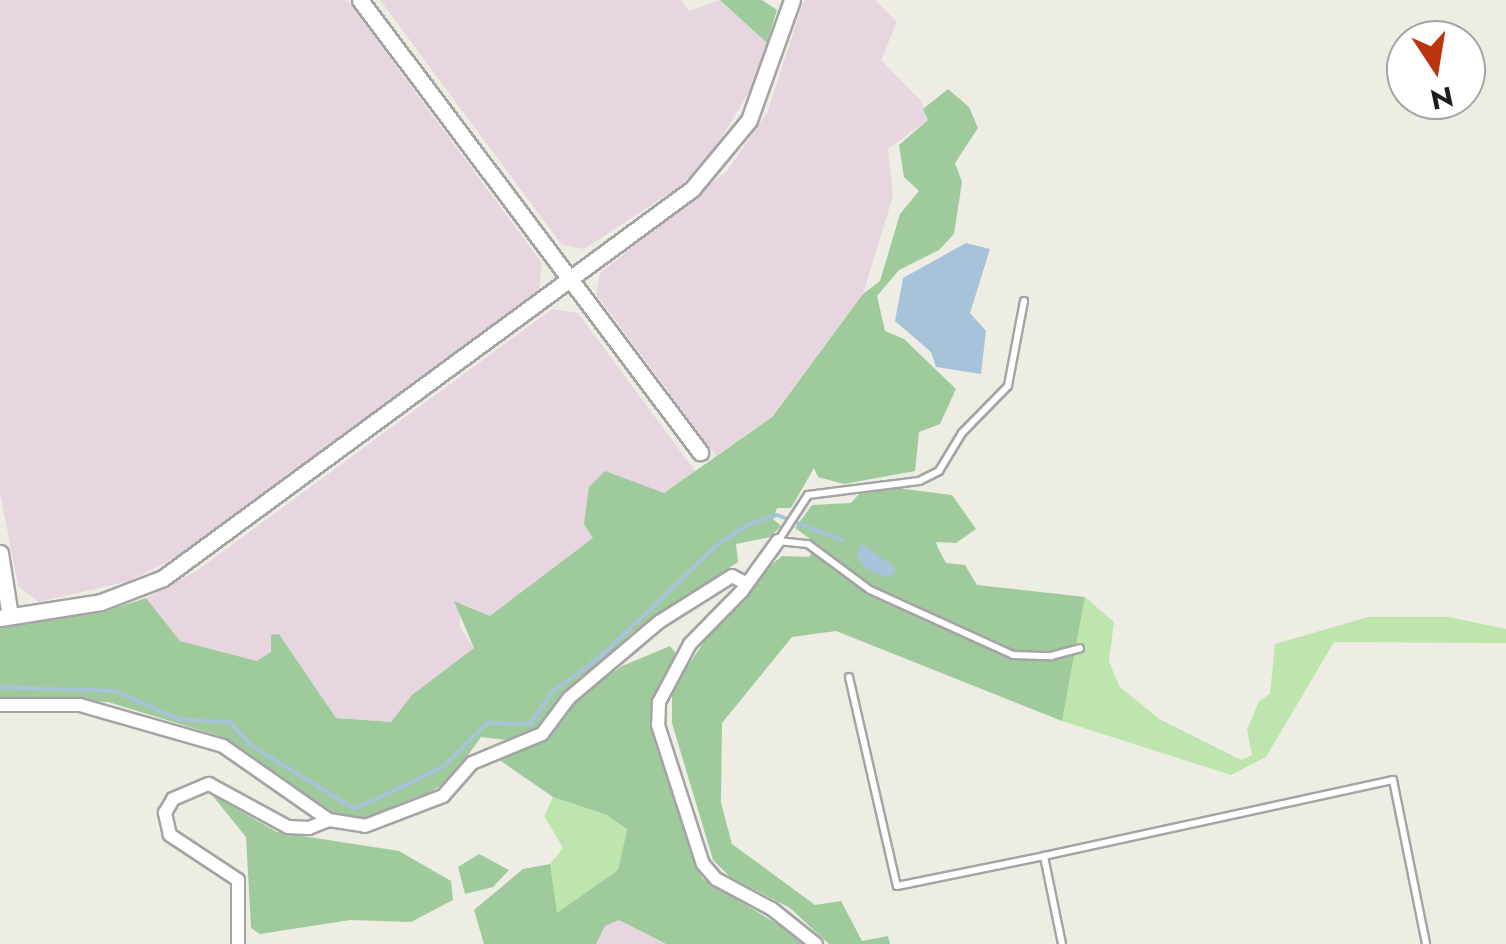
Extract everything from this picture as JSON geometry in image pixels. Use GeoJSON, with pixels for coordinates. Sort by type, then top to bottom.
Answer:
{"type":"FeatureCollection","features":[{"type":"Feature","properties":{"kind":"street"},"geometry":{"type":"LineString","coordinates":[[360,0],[700,452]]}},
{"type":"Feature","properties":{"kind":"street"},"geometry":{"type":"LineString","coordinates":[[0,553],[5,617],[101,602],[163,578],[692,189],[732,148],[768,73],[792,0]]}},
{"type":"Feature","properties":{"kind":"street"},"geometry":{"type":"LineString","coordinates":[[778,541],[690,644],[659,702],[658,725],[703,864],[716,880],[772,910],[816,944]]}},
{"type":"Feature","properties":{"kind":"street"},"geometry":{"type":"LineString","coordinates":[[0,705],[80,705],[223,746],[329,820],[365,826],[443,796],[472,763],[542,734],[569,698],[659,622],[732,576],[746,583]]}},
{"type":"Feature","properties":{"kind":"street"},"geometry":{"type":"LineString","coordinates":[[238,944],[238,880],[170,835],[166,813],[173,799],[209,784],[288,827],[309,828],[329,820]]}},
{"type":"Feature","properties":{"kind":"lane"},"geometry":{"type":"LineString","coordinates":[[1024,302],[1008,386],[962,433],[939,471],[919,482],[808,495],[778,541],[808,544],[870,590],[1012,655],[1051,656],[1080,648]]}},
{"type":"Feature","properties":{"kind":"lane"},"geometry":{"type":"LineString","coordinates":[[849,677],[897,886],[1393,780],[1426,944]]}},
{"type":"Feature","properties":{"kind":"lane"},"geometry":{"type":"LineString","coordinates":[[1044,856],[1062,944]]}},
{"type":"Feature","properties":{"kind":"shaded area"},"geometry":{"type":"Polygon","coordinates":[[[0,0],[347,0],[542,263],[539,291],[190,550],[129,581],[39,602],[18,586],[0,492],[0,0]]]}},
{"type":"Feature","properties":{"kind":"shaded area"},"geometry":{"type":"Polygon","coordinates":[[[380,0],[681,0],[689,11],[720,0],[767,43],[755,82],[709,158],[679,187],[584,249],[562,245],[380,0]]]}},
{"type":"Feature","properties":{"kind":"shaded area"},"geometry":{"type":"Polygon","coordinates":[[[804,0],[875,0],[897,22],[881,60],[922,102],[929,119],[888,149],[893,196],[863,294],[771,417],[716,456],[596,294],[600,273],[727,171],[767,113],[804,0]]]}},
{"type":"Feature","properties":{"kind":"shaded area"},"geometry":{"type":"Polygon","coordinates":[[[552,309],[578,313],[695,471],[490,616],[460,603],[460,627],[474,648],[413,695],[391,722],[336,718],[279,634],[272,652],[257,661],[180,641],[146,598],[198,570],[552,309]]]}},
{"type":"Feature","properties":{"kind":"shaded area"},"geometry":{"type":"Polygon","coordinates":[[[619,919],[666,944],[596,944],[605,926],[619,919]]]}},
{"type":"Feature","properties":{"kind":"green space"},"geometry":{"type":"Polygon","coordinates":[[[720,0],[762,0],[777,10],[767,43],[720,0]]]}},
{"type":"Feature","properties":{"kind":"green space"},"geometry":{"type":"Polygon","coordinates":[[[948,89],[969,107],[978,128],[955,163],[962,182],[954,234],[939,250],[899,270],[877,296],[885,331],[904,339],[956,389],[940,424],[919,432],[915,471],[844,484],[818,477],[814,468],[791,508],[777,508],[773,519],[781,526],[770,537],[736,544],[738,562],[633,632],[560,699],[537,730],[506,740],[481,737],[451,779],[400,812],[357,822],[339,818],[219,736],[108,702],[0,697],[0,628],[103,612],[146,598],[180,641],[257,661],[271,652],[271,635],[279,634],[336,718],[391,722],[412,695],[474,648],[454,601],[490,616],[593,538],[584,524],[589,487],[605,471],[664,493],[772,417],[863,294],[880,281],[900,214],[919,191],[904,177],[899,145],[928,120],[923,109],[948,89]]]}},
{"type":"Feature","properties":{"kind":"green space"},"geometry":{"type":"Polygon","coordinates":[[[897,488],[952,495],[976,529],[956,543],[936,542],[946,563],[965,565],[977,585],[1085,597],[1062,721],[836,631],[792,637],[722,723],[721,803],[732,844],[815,905],[841,901],[862,941],[888,936],[890,944],[829,944],[790,908],[730,877],[713,860],[672,723],[672,690],[711,631],[746,600],[765,570],[782,556],[809,557],[817,544],[795,528],[812,505],[851,503],[859,494],[897,488]]]}},
{"type":"Feature","properties":{"kind":"green space"},"geometry":{"type":"Polygon","coordinates":[[[1085,597],[1114,622],[1109,661],[1119,686],[1159,719],[1241,760],[1252,755],[1247,730],[1259,701],[1270,694],[1275,644],[1368,617],[1449,617],[1506,629],[1506,643],[1334,642],[1266,757],[1231,775],[1062,721],[1085,597]]]}},
{"type":"Feature","properties":{"kind":"green space"},"geometry":{"type":"Polygon","coordinates":[[[670,646],[678,656],[656,691],[651,718],[702,878],[810,944],[666,944],[619,920],[605,926],[596,944],[484,944],[474,910],[523,869],[550,864],[557,913],[618,870],[627,830],[607,815],[553,797],[498,759],[544,741],[573,701],[622,666],[670,646]]]}},
{"type":"Feature","properties":{"kind":"green space"},"geometry":{"type":"Polygon","coordinates":[[[212,795],[277,832],[399,851],[451,881],[453,900],[411,922],[350,920],[260,934],[251,928],[246,837],[212,795]]]}},
{"type":"Feature","properties":{"kind":"green space"},"geometry":{"type":"Polygon","coordinates":[[[553,797],[607,815],[627,831],[618,870],[556,914],[550,864],[563,848],[544,816],[553,797]]]}},
{"type":"Feature","properties":{"kind":"green space"},"geometry":{"type":"Polygon","coordinates":[[[479,854],[509,870],[493,887],[465,894],[458,867],[479,854]]]}},
{"type":"Feature","properties":{"kind":"water"},"geometry":{"type":"Polygon","coordinates":[[[966,243],[990,249],[970,313],[986,331],[981,374],[936,367],[931,352],[895,321],[903,278],[966,243]]]}},
{"type":"Feature","properties":{"kind":"water"},"geometry":{"type":"Polygon","coordinates":[[[861,543],[894,567],[896,573],[885,577],[865,568],[857,557],[861,543]]]}},
{"type":"Feature","properties":{"kind":"waterway"},"geometry":{"type":"LineString","coordinates":[[0,687],[115,691],[178,719],[229,722],[252,746],[355,809],[443,767],[487,723],[530,724],[552,692],[601,656],[717,545],[749,524],[777,515],[842,540]]}}]}
